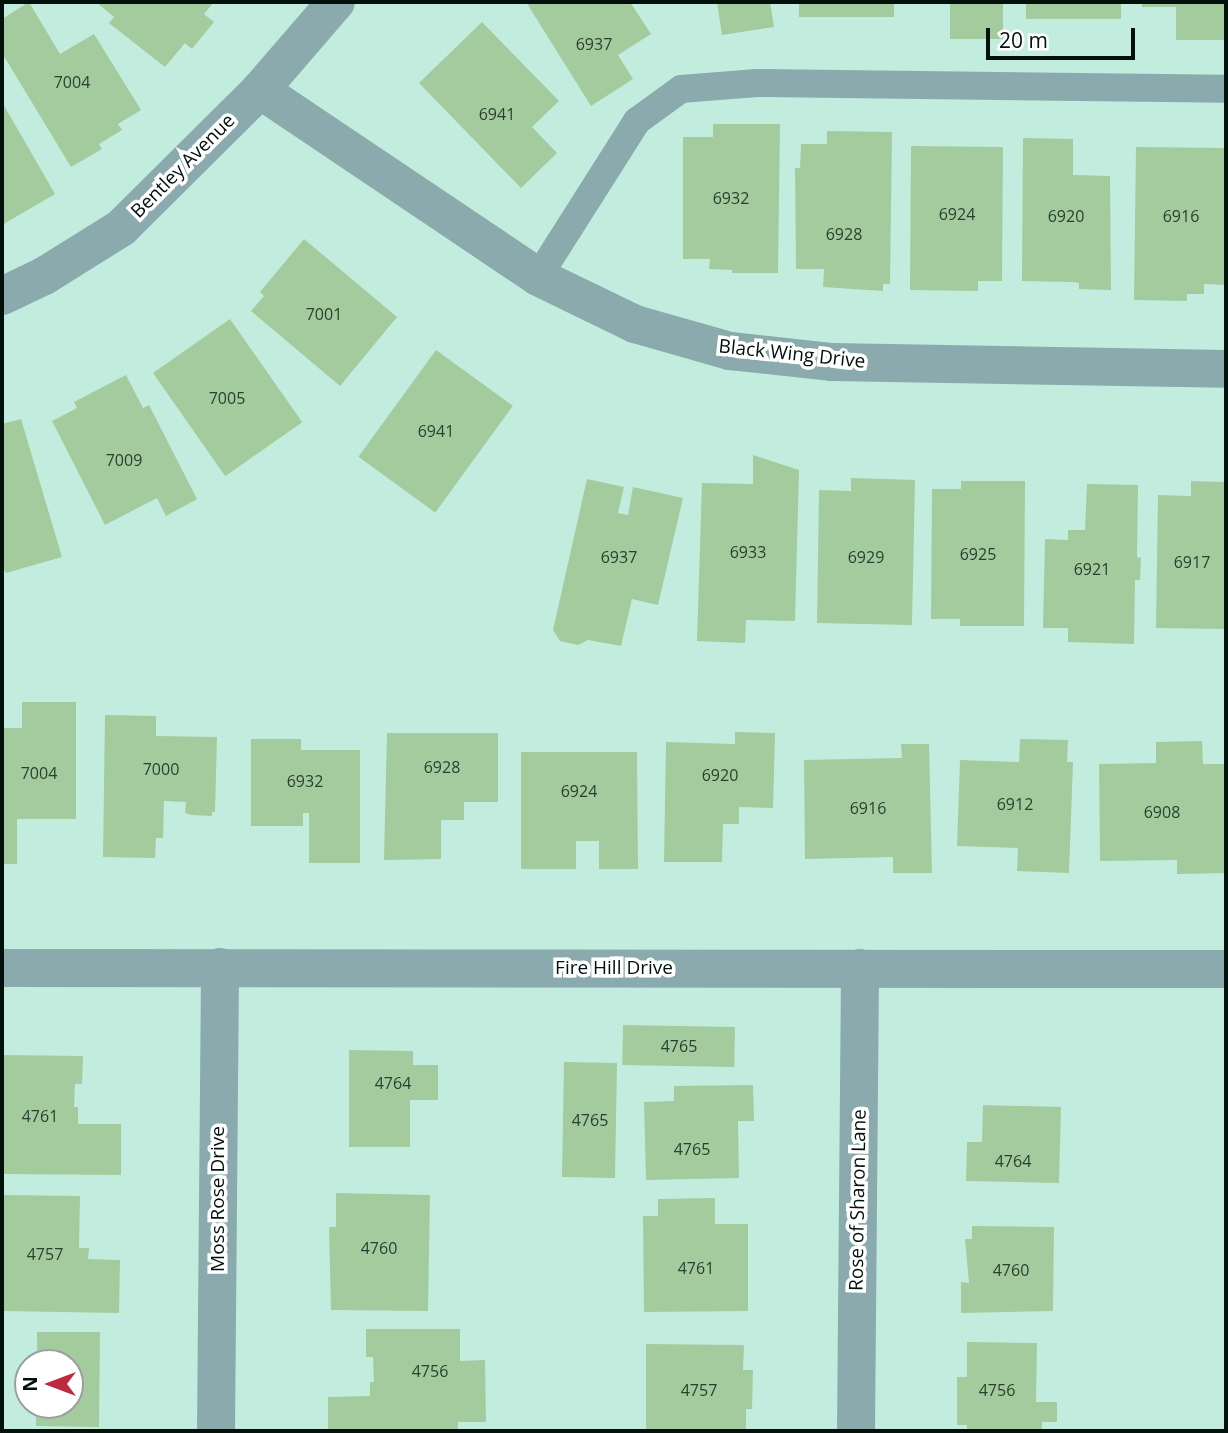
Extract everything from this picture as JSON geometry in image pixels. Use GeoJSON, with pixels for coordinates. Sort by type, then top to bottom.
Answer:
{"type":"FeatureCollection","features":[{"type":"Feature","properties":{"kind":"street","name":"Bentley Avenue"},"geometry":{"type":"LineString","coordinates":[[2,296],[44,276],[121,228],[260,90],[337,2]]}},
{"type":"Feature","properties":{"kind":"street","name":"Black Wing Drive"},"geometry":{"type":"LineString","coordinates":[[260,90],[538,277],[635,324],[730,351],[832,362],[1226,369]]}},
{"type":"Feature","properties":{"kind":"street","name":"Moss Rose Drive"},"geometry":{"type":"LineString","coordinates":[[216,1431],[219,967]]}},
{"type":"Feature","properties":{"kind":"street","name":"Fire Hill Drive"},"geometry":{"type":"LineString","coordinates":[[2,968],[1226,970]]}},
{"type":"Feature","properties":{"kind":"street","name":"Rose of Sharon Lane"},"geometry":{"type":"LineString","coordinates":[[856,1431],[860,968]]}},
{"type":"Feature","properties":{"kind":"lane"},"geometry":{"type":"LineString","coordinates":[[538,277],[637,121],[681,89],[757,83],[1226,89]]}},
{"type":"Feature","properties":{"kind":"building"},"geometry":{"type":"Polygon","coordinates":[[[29,2],[60,54],[94,34],[141,110],[118,124],[122,130],[99,144],[102,149],[71,167],[2,53],[2,19],[29,2]]]}},
{"type":"Feature","properties":{"kind":"building"},"geometry":{"type":"Polygon","coordinates":[[[96,2],[214,2],[204,14],[214,22],[192,49],[185,43],[165,67],[109,23],[114,17],[96,2]]]}},
{"type":"Feature","properties":{"kind":"building"},"geometry":{"type":"Polygon","coordinates":[[[526,2],[630,2],[651,34],[618,55],[633,79],[591,106],[526,2]]]}},
{"type":"Feature","properties":{"kind":"building"},"geometry":{"type":"Polygon","coordinates":[[[717,2],[770,2],[774,27],[722,35],[717,2]]]}},
{"type":"Feature","properties":{"kind":"building"},"geometry":{"type":"Polygon","coordinates":[[[799,2],[894,2],[894,17],[799,17],[799,2]]]}},
{"type":"Feature","properties":{"kind":"building"},"geometry":{"type":"Polygon","coordinates":[[[950,2],[1003,2],[1003,39],[950,39],[950,2]]]}},
{"type":"Feature","properties":{"kind":"building"},"geometry":{"type":"Polygon","coordinates":[[[1026,2],[1121,2],[1121,19],[1026,19],[1026,2]]]}},
{"type":"Feature","properties":{"kind":"building"},"geometry":{"type":"Polygon","coordinates":[[[1142,2],[1226,2],[1226,40],[1176,40],[1176,7],[1142,7],[1142,2]]]}},
{"type":"Feature","properties":{"kind":"building"},"geometry":{"type":"Polygon","coordinates":[[[482,22],[559,101],[532,127],[557,153],[521,188],[419,83],[482,22]]]}},
{"type":"Feature","properties":{"kind":"building"},"geometry":{"type":"Polygon","coordinates":[[[2,102],[55,194],[2,225],[2,102]]]}},
{"type":"Feature","properties":{"kind":"building"},"geometry":{"type":"Polygon","coordinates":[[[713,124],[780,124],[778,273],[732,273],[732,270],[709,269],[710,259],[683,259],[683,137],[713,137],[713,124]]]}},
{"type":"Feature","properties":{"kind":"building"},"geometry":{"type":"Polygon","coordinates":[[[827,131],[892,132],[890,284],[883,284],[883,291],[823,287],[824,269],[796,269],[795,168],[800,168],[801,144],[827,144],[827,131]]]}},
{"type":"Feature","properties":{"kind":"building"},"geometry":{"type":"Polygon","coordinates":[[[1023,138],[1073,139],[1073,175],[1110,176],[1111,290],[1079,289],[1079,283],[1072,282],[1022,281],[1023,138]]]}},
{"type":"Feature","properties":{"kind":"building"},"geometry":{"type":"Polygon","coordinates":[[[911,146],[1003,147],[1002,281],[978,281],[978,291],[910,290],[911,146]]]}},
{"type":"Feature","properties":{"kind":"building"},"geometry":{"type":"Polygon","coordinates":[[[1136,147],[1226,148],[1226,285],[1204,284],[1204,294],[1187,294],[1187,301],[1134,300],[1136,147]]]}},
{"type":"Feature","properties":{"kind":"building"},"geometry":{"type":"Polygon","coordinates":[[[304,239],[397,317],[340,386],[251,311],[264,296],[260,292],[304,239]]]}},
{"type":"Feature","properties":{"kind":"building"},"geometry":{"type":"Polygon","coordinates":[[[230,319],[302,422],[225,476],[153,373],[230,319]]]}},
{"type":"Feature","properties":{"kind":"building"},"geometry":{"type":"Polygon","coordinates":[[[436,350],[513,406],[435,513],[358,457],[436,350]]]}},
{"type":"Feature","properties":{"kind":"building"},"geometry":{"type":"Polygon","coordinates":[[[126,375],[143,408],[149,405],[197,499],[166,516],[157,498],[105,525],[52,421],[77,408],[74,402],[126,375]]]}},
{"type":"Feature","properties":{"kind":"building"},"geometry":{"type":"Polygon","coordinates":[[[21,419],[62,557],[6,573],[2,567],[2,424],[21,419]]]}},
{"type":"Feature","properties":{"kind":"building"},"geometry":{"type":"Polygon","coordinates":[[[753,455],[799,470],[795,621],[746,620],[745,643],[697,641],[702,483],[753,484],[753,455]]]}},
{"type":"Feature","properties":{"kind":"building"},"geometry":{"type":"Polygon","coordinates":[[[851,478],[915,480],[912,625],[817,623],[819,490],[851,491],[851,478]]]}},
{"type":"Feature","properties":{"kind":"building"},"geometry":{"type":"Polygon","coordinates":[[[587,479],[624,487],[618,513],[628,515],[633,487],[683,498],[658,605],[632,599],[621,646],[588,640],[578,645],[560,641],[553,630],[587,479]]]}},
{"type":"Feature","properties":{"kind":"building"},"geometry":{"type":"Polygon","coordinates":[[[961,481],[1025,481],[1024,626],[960,626],[960,619],[931,619],[932,489],[961,489],[961,481]]]}},
{"type":"Feature","properties":{"kind":"building"},"geometry":{"type":"Polygon","coordinates":[[[1191,481],[1226,482],[1226,629],[1156,628],[1158,495],[1191,496],[1191,481]]]}},
{"type":"Feature","properties":{"kind":"building"},"geometry":{"type":"Polygon","coordinates":[[[1087,484],[1138,485],[1137,557],[1141,558],[1140,580],[1135,580],[1134,644],[1068,642],[1068,628],[1043,628],[1045,539],[1068,540],[1068,530],[1085,530],[1087,484]]]}},
{"type":"Feature","properties":{"kind":"building"},"geometry":{"type":"Polygon","coordinates":[[[22,702],[76,702],[76,819],[17,819],[17,864],[2,864],[2,728],[22,728],[22,702]]]}},
{"type":"Feature","properties":{"kind":"building"},"geometry":{"type":"Polygon","coordinates":[[[105,715],[156,716],[156,736],[217,737],[215,812],[212,812],[212,816],[192,815],[185,813],[186,802],[164,801],[163,838],[156,838],[155,858],[103,857],[105,715]]]}},
{"type":"Feature","properties":{"kind":"building"},"geometry":{"type":"Polygon","coordinates":[[[735,732],[775,733],[773,808],[739,807],[739,824],[723,824],[722,862],[664,862],[666,742],[735,744],[735,732]]]}},
{"type":"Feature","properties":{"kind":"building"},"geometry":{"type":"Polygon","coordinates":[[[387,733],[498,733],[498,802],[464,802],[464,820],[441,820],[441,859],[384,860],[387,733]]]}},
{"type":"Feature","properties":{"kind":"building"},"geometry":{"type":"Polygon","coordinates":[[[251,739],[301,739],[301,750],[360,750],[360,863],[309,863],[309,813],[303,813],[303,826],[251,826],[251,739]]]}},
{"type":"Feature","properties":{"kind":"building"},"geometry":{"type":"Polygon","coordinates":[[[1020,739],[1068,740],[1067,762],[1073,762],[1069,873],[1017,871],[1018,848],[957,846],[960,760],[1019,762],[1020,739]]]}},
{"type":"Feature","properties":{"kind":"building"},"geometry":{"type":"Polygon","coordinates":[[[1202,741],[1203,764],[1224,764],[1226,873],[1177,874],[1177,860],[1100,861],[1099,764],[1156,763],[1156,742],[1202,741]]]}},
{"type":"Feature","properties":{"kind":"building"},"geometry":{"type":"Polygon","coordinates":[[[901,744],[929,744],[932,873],[893,873],[893,857],[805,859],[804,760],[902,758],[901,744]]]}},
{"type":"Feature","properties":{"kind":"building"},"geometry":{"type":"Polygon","coordinates":[[[521,752],[637,752],[638,869],[599,869],[599,841],[576,841],[576,869],[521,869],[521,752]]]}},
{"type":"Feature","properties":{"kind":"building"},"geometry":{"type":"Polygon","coordinates":[[[623,1025],[735,1027],[734,1067],[622,1065],[623,1025]]]}},
{"type":"Feature","properties":{"kind":"building"},"geometry":{"type":"Polygon","coordinates":[[[349,1050],[413,1051],[413,1065],[438,1065],[438,1100],[410,1100],[410,1147],[349,1147],[349,1050]]]}},
{"type":"Feature","properties":{"kind":"building"},"geometry":{"type":"Polygon","coordinates":[[[2,1055],[83,1056],[82,1084],[75,1084],[74,1107],[78,1107],[78,1124],[121,1124],[121,1175],[2,1174],[2,1055]]]}},
{"type":"Feature","properties":{"kind":"building"},"geometry":{"type":"Polygon","coordinates":[[[564,1062],[617,1063],[615,1178],[562,1177],[564,1062]]]}},
{"type":"Feature","properties":{"kind":"building"},"geometry":{"type":"Polygon","coordinates":[[[753,1085],[754,1121],[738,1121],[739,1178],[646,1180],[644,1102],[674,1101],[674,1086],[753,1085]]]}},
{"type":"Feature","properties":{"kind":"building"},"geometry":{"type":"Polygon","coordinates":[[[983,1105],[1061,1107],[1059,1183],[966,1181],[967,1142],[982,1142],[983,1105]]]}},
{"type":"Feature","properties":{"kind":"building"},"geometry":{"type":"Polygon","coordinates":[[[336,1193],[430,1195],[428,1311],[331,1310],[329,1227],[336,1227],[336,1193]]]}},
{"type":"Feature","properties":{"kind":"building"},"geometry":{"type":"Polygon","coordinates":[[[3,1195],[80,1196],[79,1248],[89,1248],[88,1259],[120,1260],[119,1313],[2,1311],[3,1195]]]}},
{"type":"Feature","properties":{"kind":"building"},"geometry":{"type":"Polygon","coordinates":[[[715,1198],[715,1224],[748,1224],[748,1311],[644,1312],[643,1216],[658,1216],[658,1199],[715,1198]]]}},
{"type":"Feature","properties":{"kind":"building"},"geometry":{"type":"Polygon","coordinates":[[[972,1226],[1054,1227],[1053,1311],[961,1313],[961,1282],[969,1283],[965,1239],[972,1239],[972,1226]]]}},
{"type":"Feature","properties":{"kind":"building"},"geometry":{"type":"Polygon","coordinates":[[[366,1329],[460,1329],[460,1361],[485,1360],[486,1422],[458,1422],[458,1431],[328,1431],[328,1397],[370,1396],[370,1382],[374,1382],[373,1357],[366,1357],[366,1329]]]}},
{"type":"Feature","properties":{"kind":"building"},"geometry":{"type":"Polygon","coordinates":[[[37,1332],[100,1332],[99,1427],[36,1426],[36,1419],[84,1419],[84,1349],[37,1349],[37,1332]]]}},
{"type":"Feature","properties":{"kind":"building"},"geometry":{"type":"Polygon","coordinates":[[[967,1342],[1037,1343],[1036,1402],[1057,1402],[1057,1422],[1042,1422],[1042,1431],[967,1431],[967,1425],[957,1425],[957,1377],[967,1377],[967,1342]]]}},
{"type":"Feature","properties":{"kind":"building"},"geometry":{"type":"Polygon","coordinates":[[[646,1344],[744,1345],[743,1370],[753,1370],[752,1409],[746,1409],[746,1431],[646,1431],[646,1344]]]}}]}
